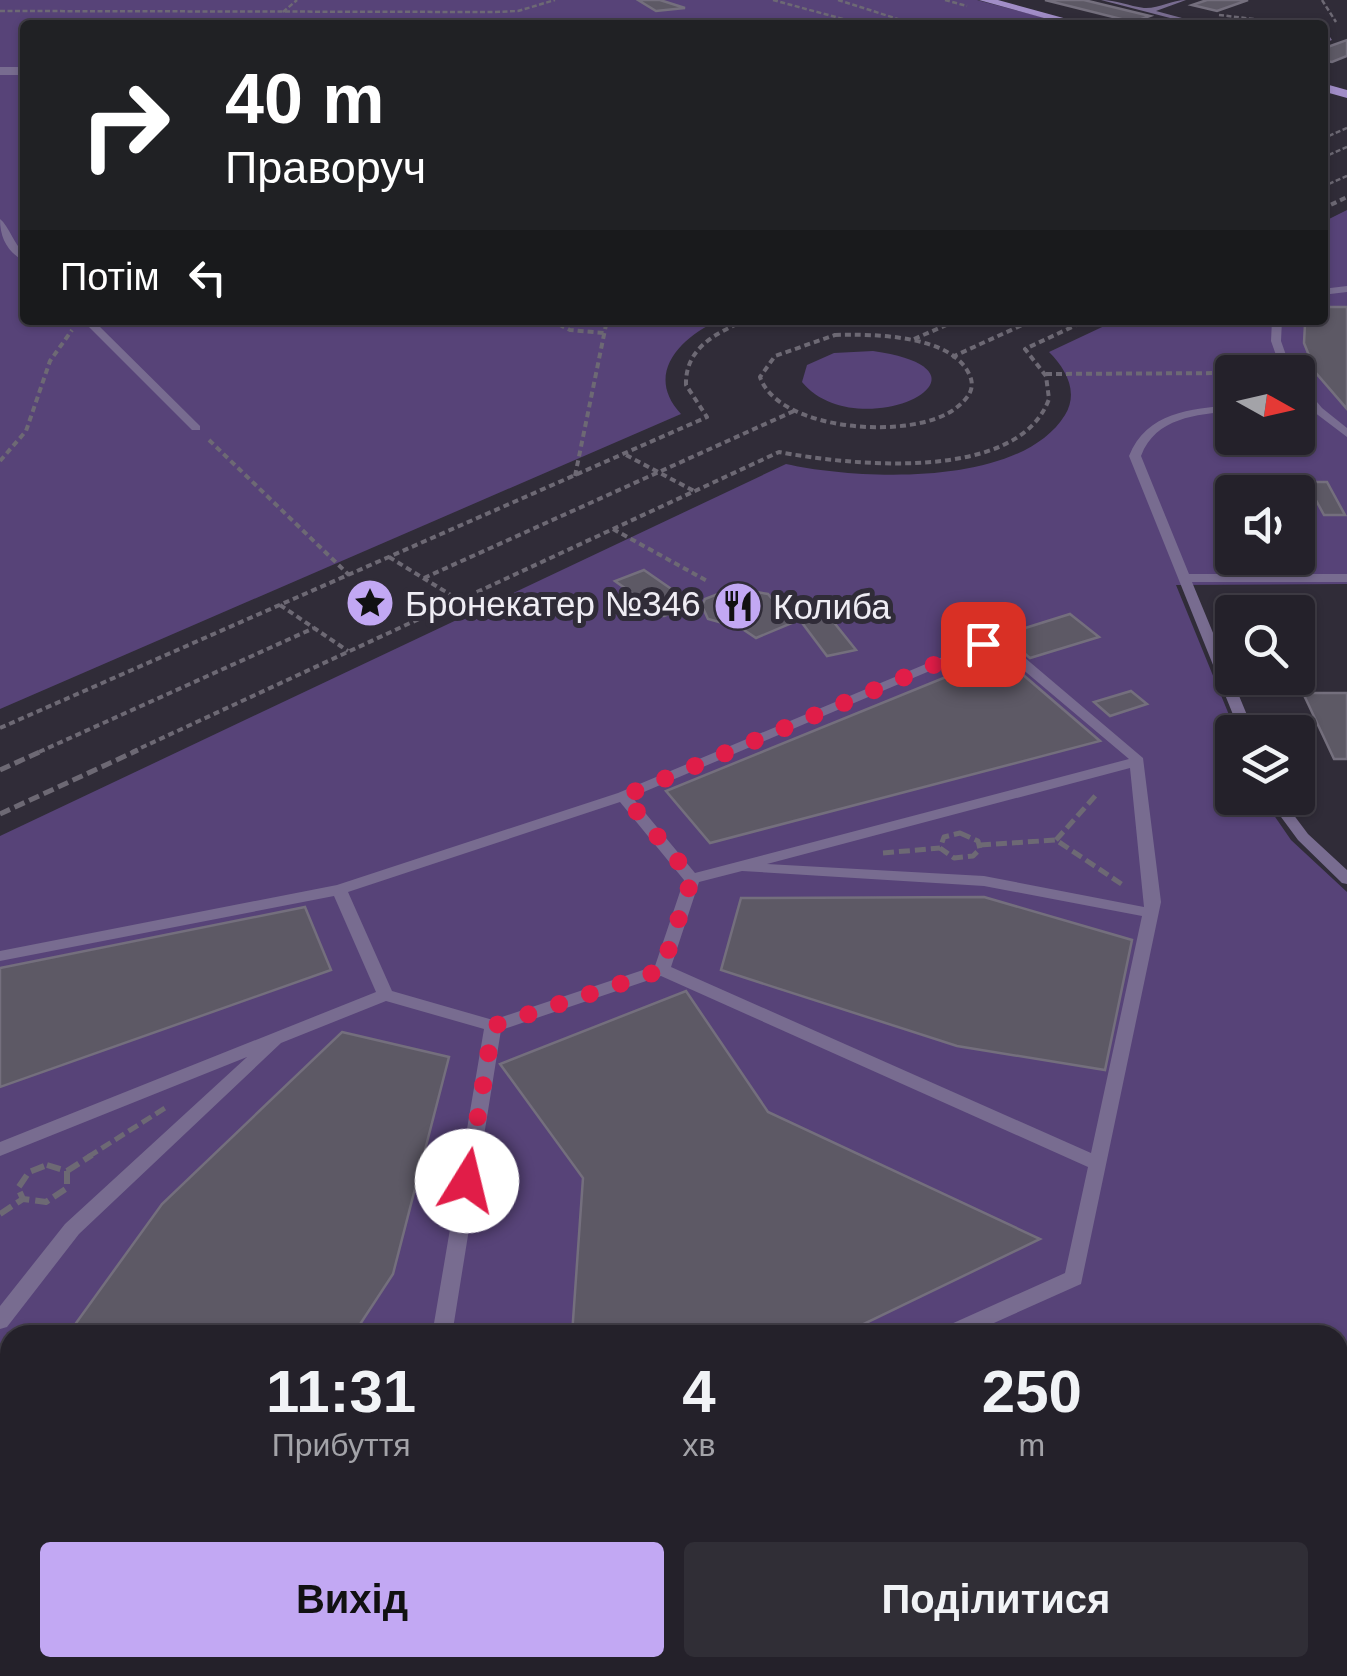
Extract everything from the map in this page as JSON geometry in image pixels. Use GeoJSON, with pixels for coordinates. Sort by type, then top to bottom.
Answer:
{"type":"FeatureCollection","features":[{"type":"Feature","properties":{"kind":"main road"},"geometry":{"type":"LineString","coordinates":[[985,0],[1063,20]]}},
{"type":"Feature","properties":{"kind":"lane"},"geometry":{"type":"LineString","coordinates":[[1104,0],[1185,20]]}},
{"type":"Feature","properties":{"kind":"lane"},"geometry":{"type":"LineString","coordinates":[[1149,11],[1183,0]]}},
{"type":"Feature","properties":{"kind":"lane"},"geometry":{"type":"LineString","coordinates":[[0,222],[2,236],[20,254]]}},
{"type":"Feature","properties":{"kind":"lane"},"geometry":{"type":"LineString","coordinates":[[84,325],[196,428]]}},
{"type":"Feature","properties":{"kind":"lane"},"geometry":{"type":"LineString","coordinates":[[1277,325],[1281,355]]}},
{"type":"Feature","properties":{"kind":"lane"},"geometry":{"type":"LineString","coordinates":[[1315,406],[1347,434]]}},
{"type":"Feature","properties":{"kind":"lane"},"geometry":{"type":"LineString","coordinates":[[1215,411],[1168,420],[1148,432],[1137,448],[1136,465],[1240,715]]}},
{"type":"Feature","properties":{"kind":"lane"},"geometry":{"type":"LineString","coordinates":[[1183,578],[1347,578]]}},
{"type":"Feature","properties":{"kind":"lane"},"geometry":{"type":"LineString","coordinates":[[0,956],[339,890],[624,796],[983,644],[1006,649],[1129,764],[1152,909],[1074,1278],[970,1325]]}},
{"type":"Feature","properties":{"kind":"lane"},"geometry":{"type":"LineString","coordinates":[[692,878],[1129,764]]}},
{"type":"Feature","properties":{"kind":"lane"},"geometry":{"type":"LineString","coordinates":[[624,796],[692,878]]}},
{"type":"Feature","properties":{"kind":"lane"},"geometry":{"type":"LineString","coordinates":[[1287,815],[1303,837],[1347,879]]}},
{"type":"Feature","properties":{"kind":"lane"},"geometry":{"type":"LineString","coordinates":[[738,868],[984,881],[1152,909]]}},
{"type":"Feature","properties":{"kind":"lane"},"geometry":{"type":"LineString","coordinates":[[662,970],[692,878]]}},
{"type":"Feature","properties":{"kind":"lane"},"geometry":{"type":"LineString","coordinates":[[339,890],[385,995]]}},
{"type":"Feature","properties":{"kind":"lane"},"geometry":{"type":"LineString","coordinates":[[0,1149],[385,995],[493,1026],[662,970],[1098,1164]]}},
{"type":"Feature","properties":{"kind":"lane"},"geometry":{"type":"LineString","coordinates":[[444,1325],[493,1026]]}},
{"type":"Feature","properties":{"kind":"lane"},"geometry":{"type":"LineString","coordinates":[[0,1321],[72,1228],[280,1037]]}},
{"type":"Feature","properties":{"kind":"path"},"geometry":{"type":"LineString","coordinates":[[284,12],[297,0]]}},
{"type":"Feature","properties":{"kind":"path"},"geometry":{"type":"LineString","coordinates":[[0,10],[508,12],[553,0]]}},
{"type":"Feature","properties":{"kind":"path"},"geometry":{"type":"LineString","coordinates":[[773,0],[847,20]]}},
{"type":"Feature","properties":{"kind":"path"},"geometry":{"type":"LineString","coordinates":[[838,0],[901,20]]}},
{"type":"Feature","properties":{"kind":"path"},"geometry":{"type":"LineString","coordinates":[[1322,0],[1341,29]]}},
{"type":"Feature","properties":{"kind":"path"},"geometry":{"type":"LineString","coordinates":[[1204,13],[1264,20]]}},
{"type":"Feature","properties":{"kind":"path"},"geometry":{"type":"LineString","coordinates":[[1328,135],[1347,128]]}},
{"type":"Feature","properties":{"kind":"path"},"geometry":{"type":"LineString","coordinates":[[1336,132],[1347,135]]}},
{"type":"Feature","properties":{"kind":"path"},"geometry":{"type":"LineString","coordinates":[[0,461],[26,431],[50,361],[79,325]]}},
{"type":"Feature","properties":{"kind":"path"},"geometry":{"type":"LineString","coordinates":[[560,325],[570,330],[605,333]]}},
{"type":"Feature","properties":{"kind":"path"},"geometry":{"type":"LineString","coordinates":[[574,476],[606,325]]}},
{"type":"Feature","properties":{"kind":"path"},"geometry":{"type":"LineString","coordinates":[[0,728],[707,417],[688,396],[688,362],[704,343],[737,325]]}},
{"type":"Feature","properties":{"kind":"path"},"geometry":{"type":"LineString","coordinates":[[912,340],[946,325]]}},
{"type":"Feature","properties":{"kind":"path"},"geometry":{"type":"LineString","coordinates":[[952,357],[1022,325]]}},
{"type":"Feature","properties":{"kind":"path"},"geometry":{"type":"LineString","coordinates":[[0,814],[779,452],[830,462],[885,465],[938,461],[984,450],[1020,434],[1043,414],[1051,392],[1046,374],[1025,349],[1076,325]]}},
{"type":"Feature","properties":{"kind":"path"},"geometry":{"type":"LineString","coordinates":[[870,334],[912,340],[952,357],[970,376],[971,392],[958,406],[934,418],[900,425],[862,426],[825,421],[794,411],[772,397],[762,381],[764,366],[779,352],[804,341],[835,336],[870,334]]}},
{"type":"Feature","properties":{"kind":"path"},"geometry":{"type":"LineString","coordinates":[[1046,374],[1215,374]]}},
{"type":"Feature","properties":{"kind":"path"},"geometry":{"type":"LineString","coordinates":[[424,578],[794,411]]}},
{"type":"Feature","properties":{"kind":"path"},"geometry":{"type":"LineString","coordinates":[[196,428],[348,575]]}},
{"type":"Feature","properties":{"kind":"path"},"geometry":{"type":"LineString","coordinates":[[624,454],[694,492]]}},
{"type":"Feature","properties":{"kind":"path"},"geometry":{"type":"LineString","coordinates":[[612,529],[710,582]]}},
{"type":"Feature","properties":{"kind":"path"},"geometry":{"type":"LineString","coordinates":[[390,557],[460,600]]}},
{"type":"Feature","properties":{"kind":"path"},"geometry":{"type":"LineString","coordinates":[[280,605],[349,652]]}},
{"type":"Feature","properties":{"kind":"path"},"geometry":{"type":"LineString","coordinates":[[0,770],[314,628]]}},
{"type":"Feature","properties":{"kind":"path"},"geometry":{"type":"LineString","coordinates":[[1056,840],[1129,764]]}},
{"type":"Feature","properties":{"kind":"path"},"geometry":{"type":"LineString","coordinates":[[960,833],[973,837],[980,845],[973,856],[960,858],[943,852],[939,844],[948,834],[960,833]]}},
{"type":"Feature","properties":{"kind":"path"},"geometry":{"type":"LineString","coordinates":[[980,845],[1056,840],[1152,909]]}},
{"type":"Feature","properties":{"kind":"path"},"geometry":{"type":"LineString","coordinates":[[67,1171],[178,1100]]}},
{"type":"Feature","properties":{"kind":"path"},"geometry":{"type":"LineString","coordinates":[[23,1199],[18,1188],[32,1170],[55,1165],[67,1171]]}},
{"type":"Feature","properties":{"kind":"path"},"geometry":{"type":"LineString","coordinates":[[0,1214],[23,1199],[38,1203],[54,1199],[67,1188],[67,1171]]}},
{"type":"Feature","properties":{"kind":"shaded area"},"geometry":{"type":"Polygon","coordinates":[[[0,0],[977,0],[1054,20],[20,20],[20,71],[0,71],[0,0]]]}},
{"type":"Feature","properties":{"kind":"shaded area"},"geometry":{"type":"Polygon","coordinates":[[[0,75],[20,75],[20,325],[710,325],[680,347],[666,371],[670,399],[681,414],[0,709],[0,75]]]}},
{"type":"Feature","properties":{"kind":"shaded area"},"geometry":{"type":"Polygon","coordinates":[[[1347,210],[1347,584],[1176,585],[1215,681],[1215,695],[1221,695],[1229,715],[1215,715],[1215,815],[1274,815],[1291,840],[1347,892],[1347,1325],[0,1325],[0,836],[786,464],[894,475],[976,467],[1013,456],[1043,439],[1065,415],[1071,389],[1061,366],[1049,352],[1106,325],[1328,325],[1328,220],[1347,210]]]}},
{"type":"Feature","properties":{"kind":"shaded area"},"geometry":{"type":"Polygon","coordinates":[[[873,351],[914,361],[930,374],[928,388],[912,399],[887,407],[857,408],[827,401],[802,382],[807,365],[834,353],[873,351]]]}},
{"type":"Feature","properties":{"kind":"building"},"geometry":{"type":"Polygon","coordinates":[[[638,0],[660,0],[685,8],[656,11],[638,0]]]}},
{"type":"Feature","properties":{"kind":"building"},"geometry":{"type":"Polygon","coordinates":[[[1045,0],[1084,0],[1150,16],[1125,20],[1045,0]]]}},
{"type":"Feature","properties":{"kind":"building"},"geometry":{"type":"Polygon","coordinates":[[[1207,0],[1248,0],[1217,11],[1192,5],[1207,0]]]}},
{"type":"Feature","properties":{"kind":"building"},"geometry":{"type":"Polygon","coordinates":[[[1347,40],[1347,56],[1328,61],[1328,47],[1347,40]]]}},
{"type":"Feature","properties":{"kind":"building"},"geometry":{"type":"Polygon","coordinates":[[[1328,307],[1347,307],[1347,409],[1316,373],[1315,355],[1309,355],[1304,343],[1305,325],[1328,325],[1328,307]]]}},
{"type":"Feature","properties":{"kind":"building"},"geometry":{"type":"Polygon","coordinates":[[[1315,482],[1327,482],[1345,515],[1324,515],[1315,498],[1315,482]]]}},
{"type":"Feature","properties":{"kind":"building"},"geometry":{"type":"Polygon","coordinates":[[[644,570],[693,604],[664,616],[615,581],[644,570]]]}},
{"type":"Feature","properties":{"kind":"building"},"geometry":{"type":"Polygon","coordinates":[[[733,588],[768,594],[778,606],[778,613],[792,623],[756,638],[741,628],[708,619],[702,606],[705,599],[733,588]]]}},
{"type":"Feature","properties":{"kind":"building"},"geometry":{"type":"Polygon","coordinates":[[[1070,614],[1099,637],[1030,658],[1003,635],[1070,614]]]}},
{"type":"Feature","properties":{"kind":"building"},"geometry":{"type":"Polygon","coordinates":[[[828,615],[856,650],[827,656],[800,620],[828,615]]]}},
{"type":"Feature","properties":{"kind":"building"},"geometry":{"type":"Polygon","coordinates":[[[1000,655],[1100,741],[710,843],[666,791],[1000,655]]]}},
{"type":"Feature","properties":{"kind":"building"},"geometry":{"type":"Polygon","coordinates":[[[1131,691],[1147,704],[1110,716],[1094,702],[1131,691]]]}},
{"type":"Feature","properties":{"kind":"building"},"geometry":{"type":"Polygon","coordinates":[[[1347,693],[1347,759],[1334,759],[1304,695],[1347,693]]]}},
{"type":"Feature","properties":{"kind":"building"},"geometry":{"type":"Polygon","coordinates":[[[984,897],[1132,940],[1105,1070],[957,1046],[721,970],[741,898],[984,897]]]}},
{"type":"Feature","properties":{"kind":"building"},"geometry":{"type":"Polygon","coordinates":[[[305,907],[331,970],[0,1087],[0,968],[305,907]]]}},
{"type":"Feature","properties":{"kind":"building"},"geometry":{"type":"Polygon","coordinates":[[[686,991],[768,1112],[1040,1239],[862,1325],[573,1325],[583,1178],[500,1064],[686,991]]]}},
{"type":"Feature","properties":{"kind":"building"},"geometry":{"type":"Polygon","coordinates":[[[342,1032],[449,1057],[393,1274],[360,1325],[75,1325],[162,1204],[342,1032]]]}},
{"type":"Feature","properties":{"kind":"place","name":"Бронекатер №346"},"geometry":{"type":"Point","coordinates":[370,603]}},
{"type":"Feature","properties":{"kind":"place","name":"Колиба"},"geometry":{"type":"Point","coordinates":[738,606]}},
{"type":"Feature","properties":{"kind":"route"},"geometry":{"type":"LineString","coordinates":[[467,1181],[493,1026],[662,970],[692,878],[624,796],[983,644]]}}]}
